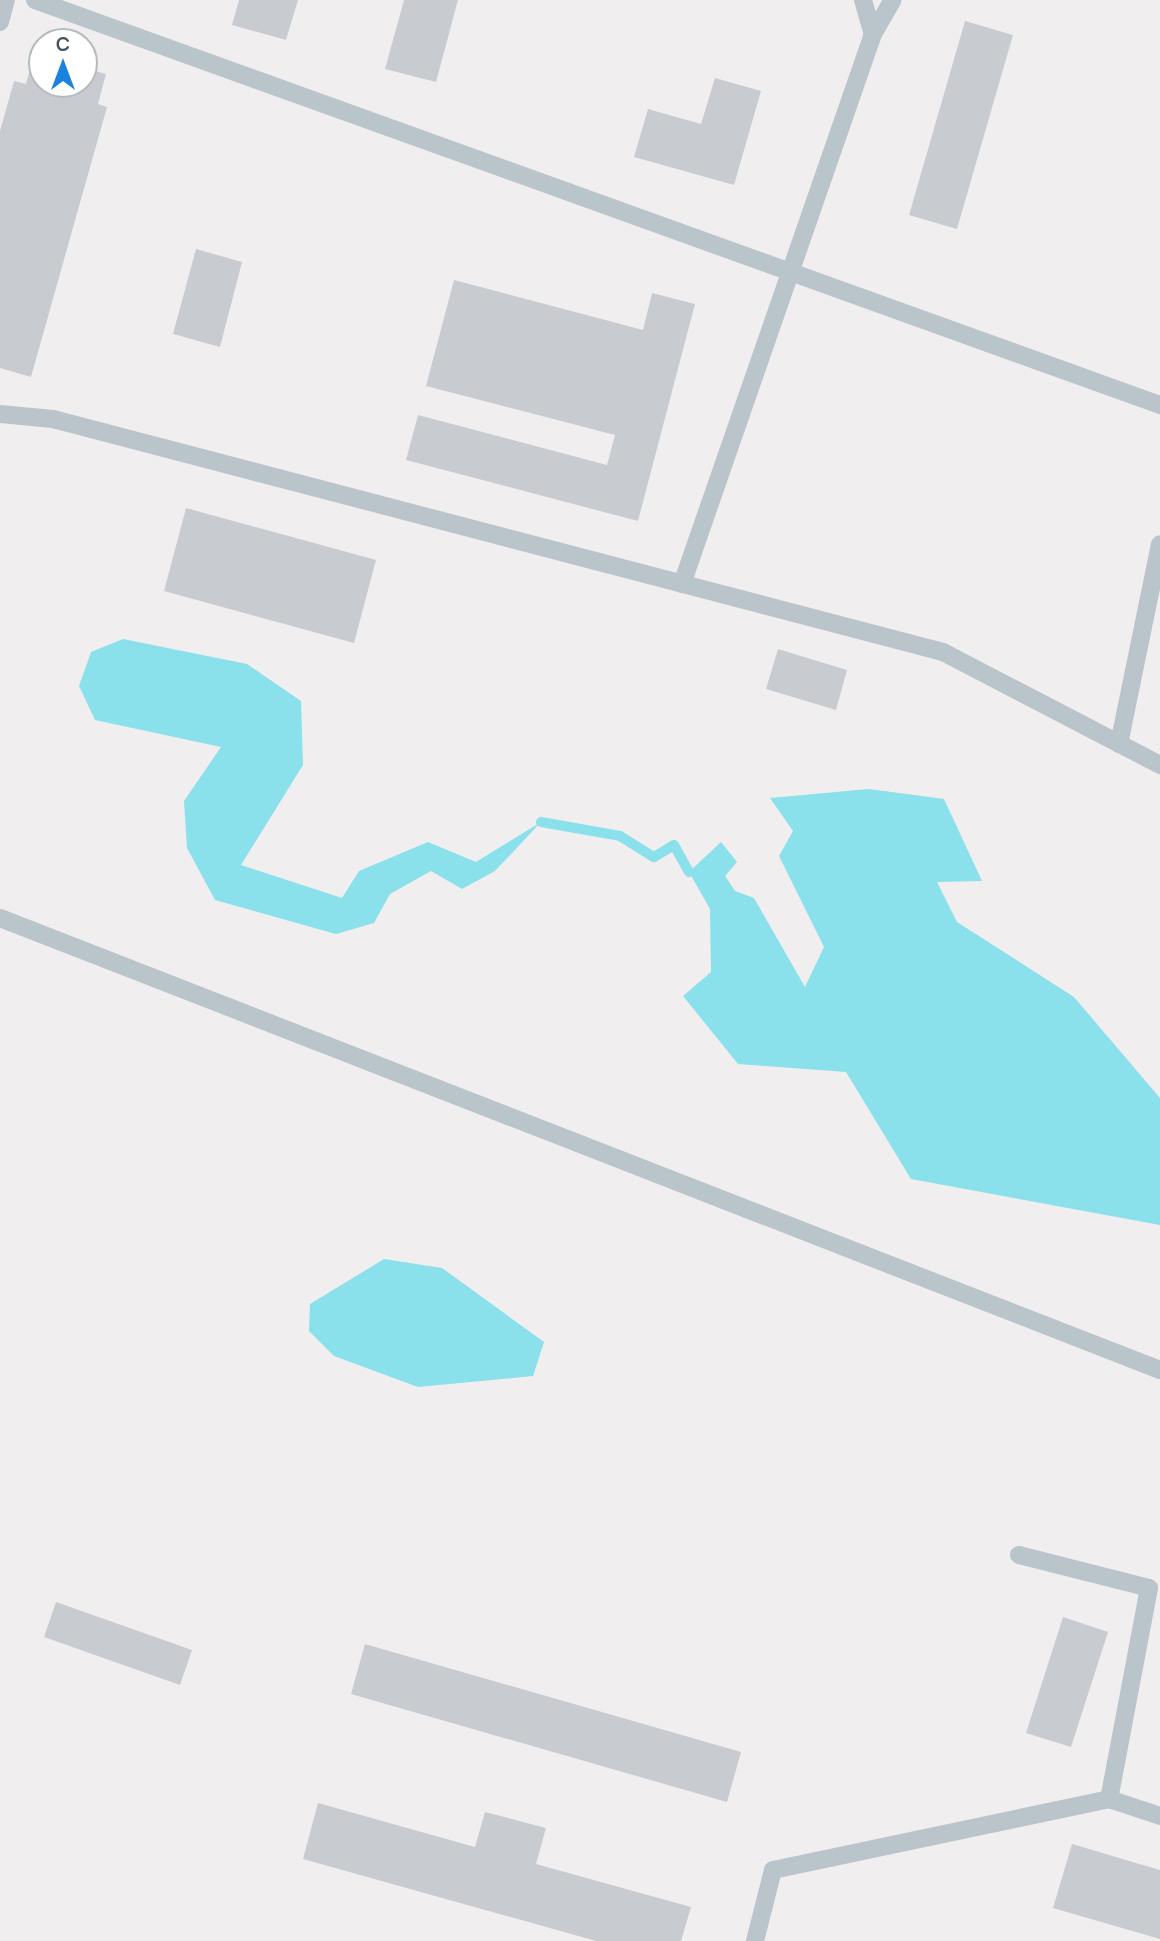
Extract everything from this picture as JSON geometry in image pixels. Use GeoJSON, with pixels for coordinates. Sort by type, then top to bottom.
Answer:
{"type":"FeatureCollection","features":[{"type":"Feature","properties":{"kind":"lane"},"geometry":{"type":"LineString","coordinates":[[0,22],[6,0]]}},
{"type":"Feature","properties":{"kind":"lane"},"geometry":{"type":"LineString","coordinates":[[35,0],[1160,405]]}},
{"type":"Feature","properties":{"kind":"lane"},"geometry":{"type":"LineString","coordinates":[[863,0],[873,34]]}},
{"type":"Feature","properties":{"kind":"lane"},"geometry":{"type":"LineString","coordinates":[[682,584],[873,34],[893,0]]}},
{"type":"Feature","properties":{"kind":"lane"},"geometry":{"type":"LineString","coordinates":[[0,414],[53,419],[943,653],[1160,765]]}},
{"type":"Feature","properties":{"kind":"lane"},"geometry":{"type":"LineString","coordinates":[[1119,744],[1160,544]]}},
{"type":"Feature","properties":{"kind":"lane"},"geometry":{"type":"LineString","coordinates":[[0,918],[1160,1370]]}},
{"type":"Feature","properties":{"kind":"lane"},"geometry":{"type":"LineString","coordinates":[[1019,1555],[1155,1590],[1110,1800]]}},
{"type":"Feature","properties":{"kind":"lane"},"geometry":{"type":"LineString","coordinates":[[755,1941],[773,1871],[1110,1800],[1160,1815]]}},
{"type":"Feature","properties":{"kind":"water"},"geometry":{"type":"Polygon","coordinates":[[[123,639],[247,664],[301,701],[303,765],[241,865],[342,898],[359,871],[428,842],[476,862],[541,822],[495,871],[462,889],[431,871],[390,894],[374,923],[336,934],[215,900],[187,848],[184,801],[221,747],[95,720],[79,686],[91,652],[123,639]]]}},
{"type":"Feature","properties":{"kind":"water"},"geometry":{"type":"Polygon","coordinates":[[[869,789],[944,799],[982,881],[937,882],[957,922],[1074,997],[1160,1098],[1160,1225],[911,1179],[846,1072],[738,1064],[683,996],[711,972],[710,909],[689,872],[721,842],[737,862],[725,876],[735,891],[754,898],[805,987],[824,947],[779,856],[793,831],[770,798],[869,789]]]}},
{"type":"Feature","properties":{"kind":"water"},"geometry":{"type":"Polygon","coordinates":[[[384,1259],[442,1268],[544,1342],[533,1376],[418,1387],[334,1356],[309,1331],[310,1304],[384,1259]]]}},
{"type":"Feature","properties":{"kind":"building"},"geometry":{"type":"Polygon","coordinates":[[[239,0],[298,0],[286,40],[232,25],[239,0]]]}},
{"type":"Feature","properties":{"kind":"building"},"geometry":{"type":"Polygon","coordinates":[[[404,0],[458,0],[436,82],[385,69],[404,0]]]}},
{"type":"Feature","properties":{"kind":"building"},"geometry":{"type":"Polygon","coordinates":[[[965,21],[1013,35],[957,229],[909,215],[965,21]]]}},
{"type":"Feature","properties":{"kind":"building"},"geometry":{"type":"Polygon","coordinates":[[[98,72],[106,74],[98,104],[107,107],[31,377],[0,368],[0,131],[14,81],[26,84],[28,76],[28,98],[98,98],[98,72]]]}},
{"type":"Feature","properties":{"kind":"building"},"geometry":{"type":"Polygon","coordinates":[[[715,78],[761,91],[734,185],[634,157],[648,109],[701,124],[715,78]]]}},
{"type":"Feature","properties":{"kind":"building"},"geometry":{"type":"Polygon","coordinates":[[[196,249],[242,262],[220,347],[173,334],[196,249]]]}},
{"type":"Feature","properties":{"kind":"building"},"geometry":{"type":"Polygon","coordinates":[[[454,280],[643,330],[652,293],[695,304],[638,521],[406,460],[418,415],[607,465],[615,435],[426,386],[454,280]]]}},
{"type":"Feature","properties":{"kind":"building"},"geometry":{"type":"Polygon","coordinates":[[[186,508],[376,560],[354,643],[164,591],[186,508]]]}},
{"type":"Feature","properties":{"kind":"building"},"geometry":{"type":"Polygon","coordinates":[[[778,649],[847,670],[836,710],[766,689],[778,649]]]}},
{"type":"Feature","properties":{"kind":"building"},"geometry":{"type":"Polygon","coordinates":[[[56,1602],[192,1650],[180,1685],[44,1637],[56,1602]]]}},
{"type":"Feature","properties":{"kind":"building"},"geometry":{"type":"Polygon","coordinates":[[[1063,1617],[1108,1632],[1071,1747],[1026,1733],[1063,1617]]]}},
{"type":"Feature","properties":{"kind":"building"},"geometry":{"type":"Polygon","coordinates":[[[365,1644],[741,1752],[727,1802],[351,1694],[365,1644]]]}},
{"type":"Feature","properties":{"kind":"building"},"geometry":{"type":"Polygon","coordinates":[[[318,1803],[475,1847],[485,1812],[546,1828],[536,1864],[691,1907],[681,1941],[596,1941],[303,1859],[318,1803]]]}},
{"type":"Feature","properties":{"kind":"building"},"geometry":{"type":"Polygon","coordinates":[[[1072,1844],[1160,1870],[1160,1939],[1053,1908],[1072,1844]]]}},
{"type":"Feature","properties":{"kind":"waterway"},"geometry":{"type":"LineString","coordinates":[[541,822],[620,836],[654,857],[674,845],[689,872]]}}]}
